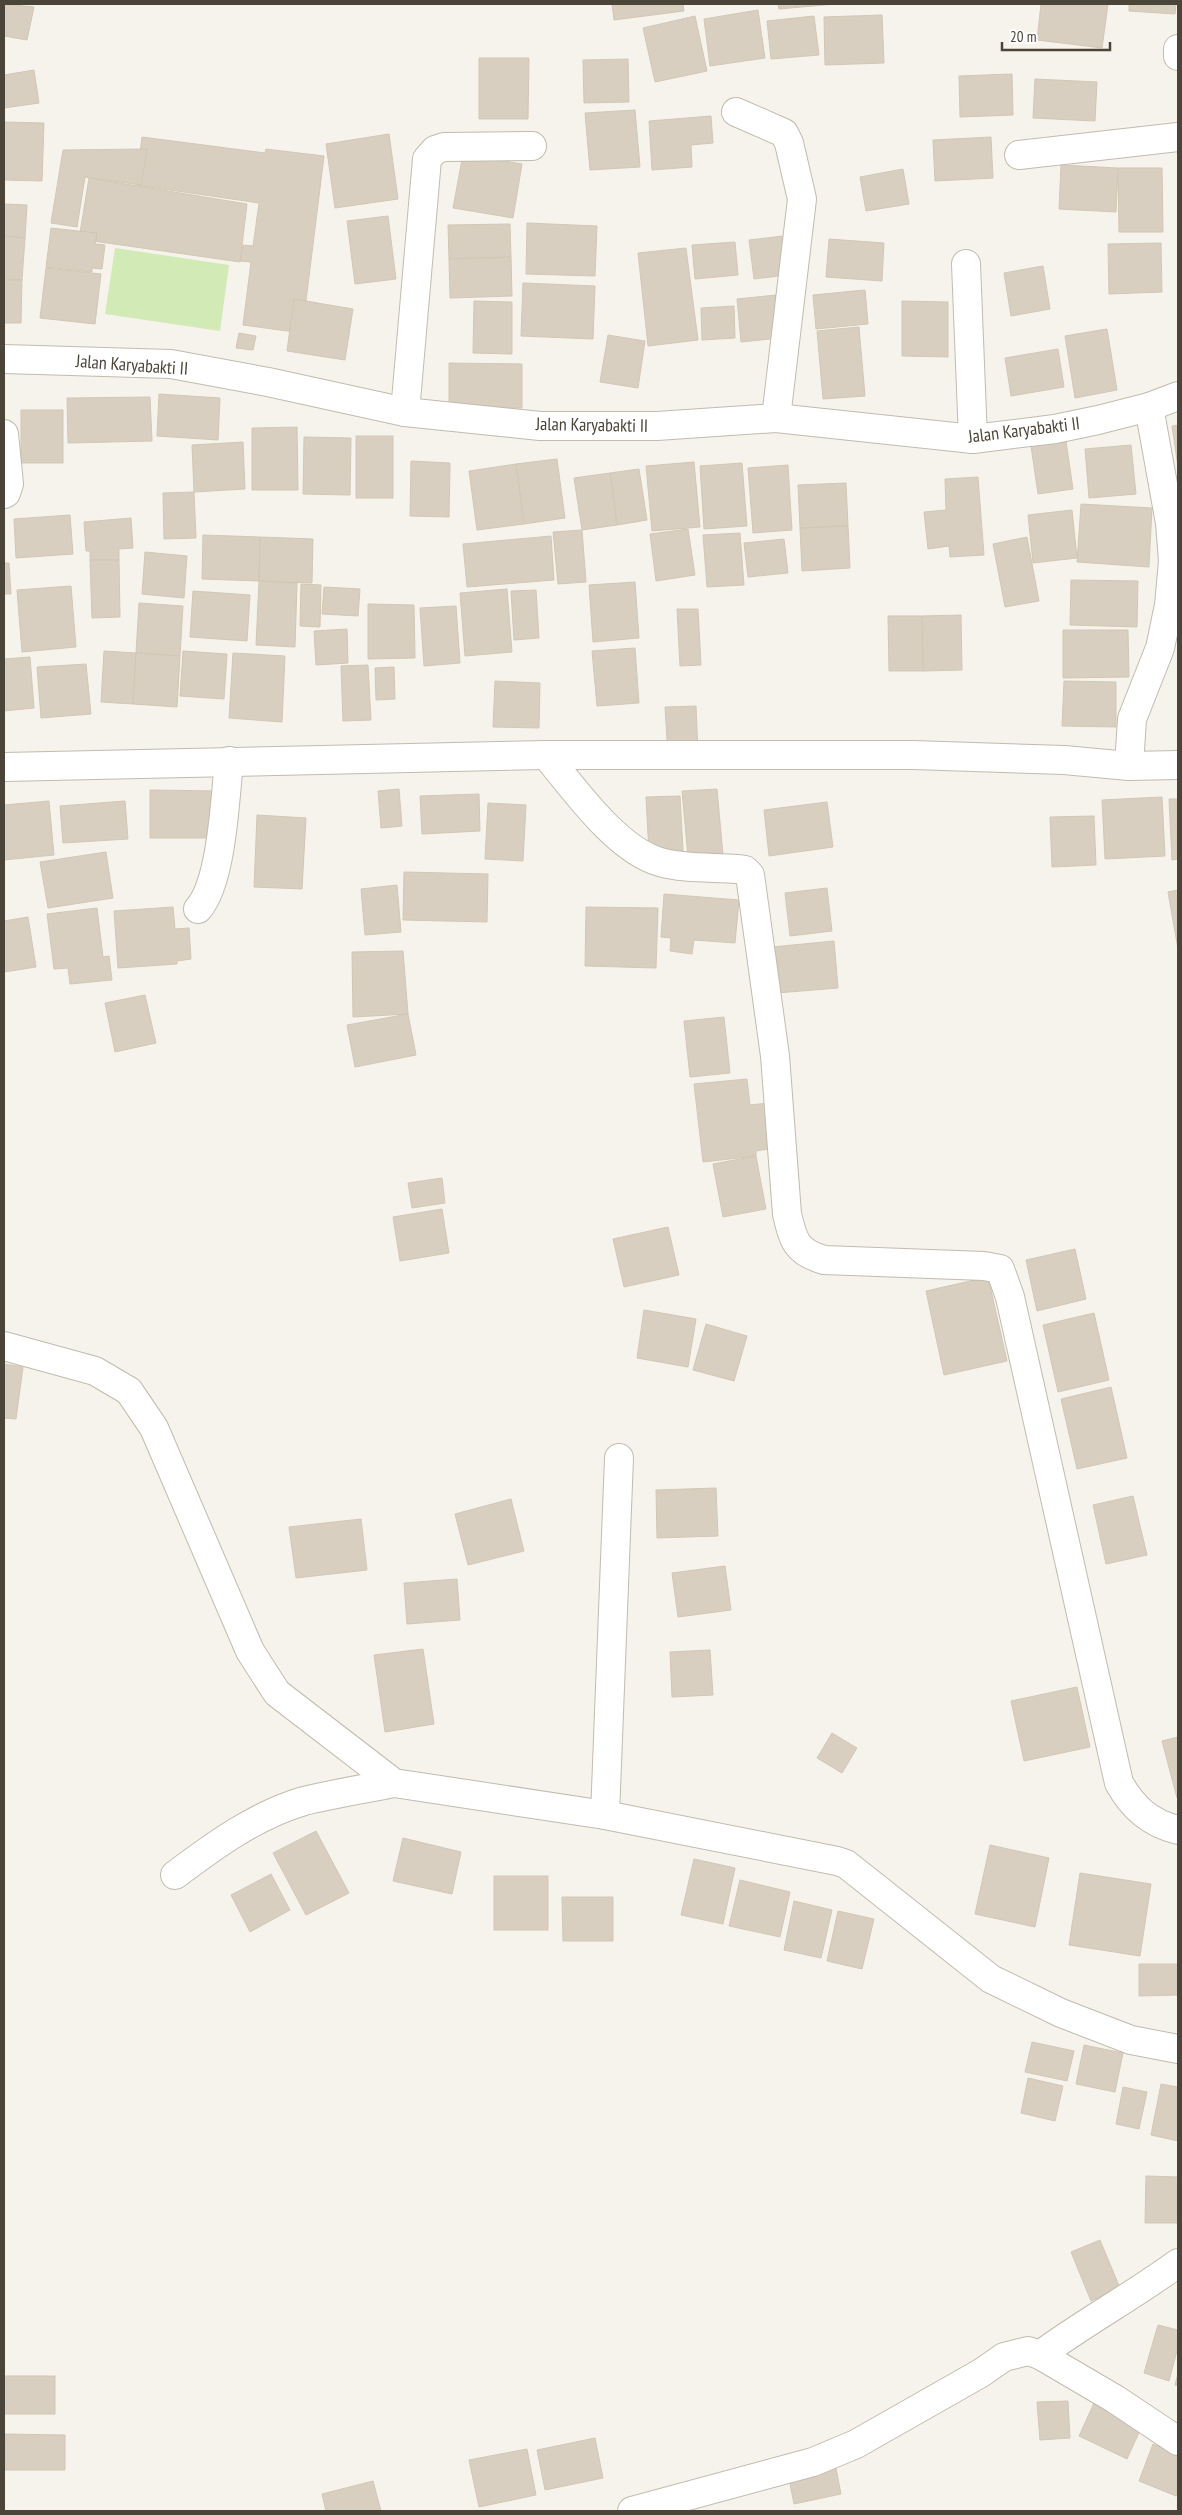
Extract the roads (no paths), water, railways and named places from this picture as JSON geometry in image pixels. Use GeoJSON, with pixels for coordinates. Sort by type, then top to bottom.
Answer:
{"type":"FeatureCollection","features":[{"type":"Feature","properties":{"kind":"street"},"geometry":{"type":"LineString","coordinates":[[1178,49],[1178,56]]}},
{"type":"Feature","properties":{"kind":"street"},"geometry":{"type":"LineString","coordinates":[[736,112],[784,133],[789,143],[802,199],[776,418]]}},
{"type":"Feature","properties":{"kind":"street"},"geometry":{"type":"LineString","coordinates":[[1019,155],[1178,137]]}},
{"type":"Feature","properties":{"kind":"street"},"geometry":{"type":"LineString","coordinates":[[405,412],[427,159],[435,150],[444,147],[532,146]]}},
{"type":"Feature","properties":{"kind":"street"},"geometry":{"type":"LineString","coordinates":[[966,264],[973,439]]}},
{"type":"Feature","properties":{"kind":"street","name":"Jalan Karyabakti II"},"geometry":{"type":"LineString","coordinates":[[4,359],[171,364],[268,382],[405,412],[540,426],[657,426],[776,418],[973,439],[1055,429],[1149,407],[1178,396]]}},
{"type":"Feature","properties":{"kind":"street"},"geometry":{"type":"LineString","coordinates":[[1129,766],[1132,719],[1160,648],[1169,606],[1172,561],[1170,523],[1149,407]]}},
{"type":"Feature","properties":{"kind":"street"},"geometry":{"type":"LineString","coordinates":[[4,434],[9,484],[4,494]]}},
{"type":"Feature","properties":{"kind":"street"},"geometry":{"type":"LineString","coordinates":[[4,767],[546,756],[913,755],[1064,760],[1129,766],[1178,765]]}},
{"type":"Feature","properties":{"kind":"street"},"geometry":{"type":"LineString","coordinates":[[546,756],[600,819],[635,850],[660,862],[745,870],[750,875],[775,1056],[787,1214],[798,1246],[807,1255],[824,1260],[984,1266],[1000,1269],[1010,1297],[1119,1784],[1130,1803],[1146,1816],[1164,1826],[1178,1830]]}},
{"type":"Feature","properties":{"kind":"street"},"geometry":{"type":"LineString","coordinates":[[198,909],[204,903],[209,890],[218,852],[229,761]]}},
{"type":"Feature","properties":{"kind":"street"},"geometry":{"type":"LineString","coordinates":[[4,1346],[95,1371],[129,1391],[154,1428],[250,1651],[277,1693],[394,1783]]}},
{"type":"Feature","properties":{"kind":"street"},"geometry":{"type":"LineString","coordinates":[[605,1815],[619,1458]]}},
{"type":"Feature","properties":{"kind":"street"},"geometry":{"type":"LineString","coordinates":[[175,1875],[226,1837],[272,1814],[303,1802],[394,1783],[605,1815],[846,1864],[991,1979],[1061,2013],[1131,2040],[1178,2049]]}},
{"type":"Feature","properties":{"kind":"street"},"geometry":{"type":"LineString","coordinates":[[1040,2355],[1085,2322],[1139,2292],[1178,2263]]}},
{"type":"Feature","properties":{"kind":"street"},"geometry":{"type":"LineString","coordinates":[[632,2511],[714,2501],[813,2462],[856,2444],[981,2373],[1004,2357],[1028,2351],[1040,2355],[1115,2399],[1178,2441]]}}]}
